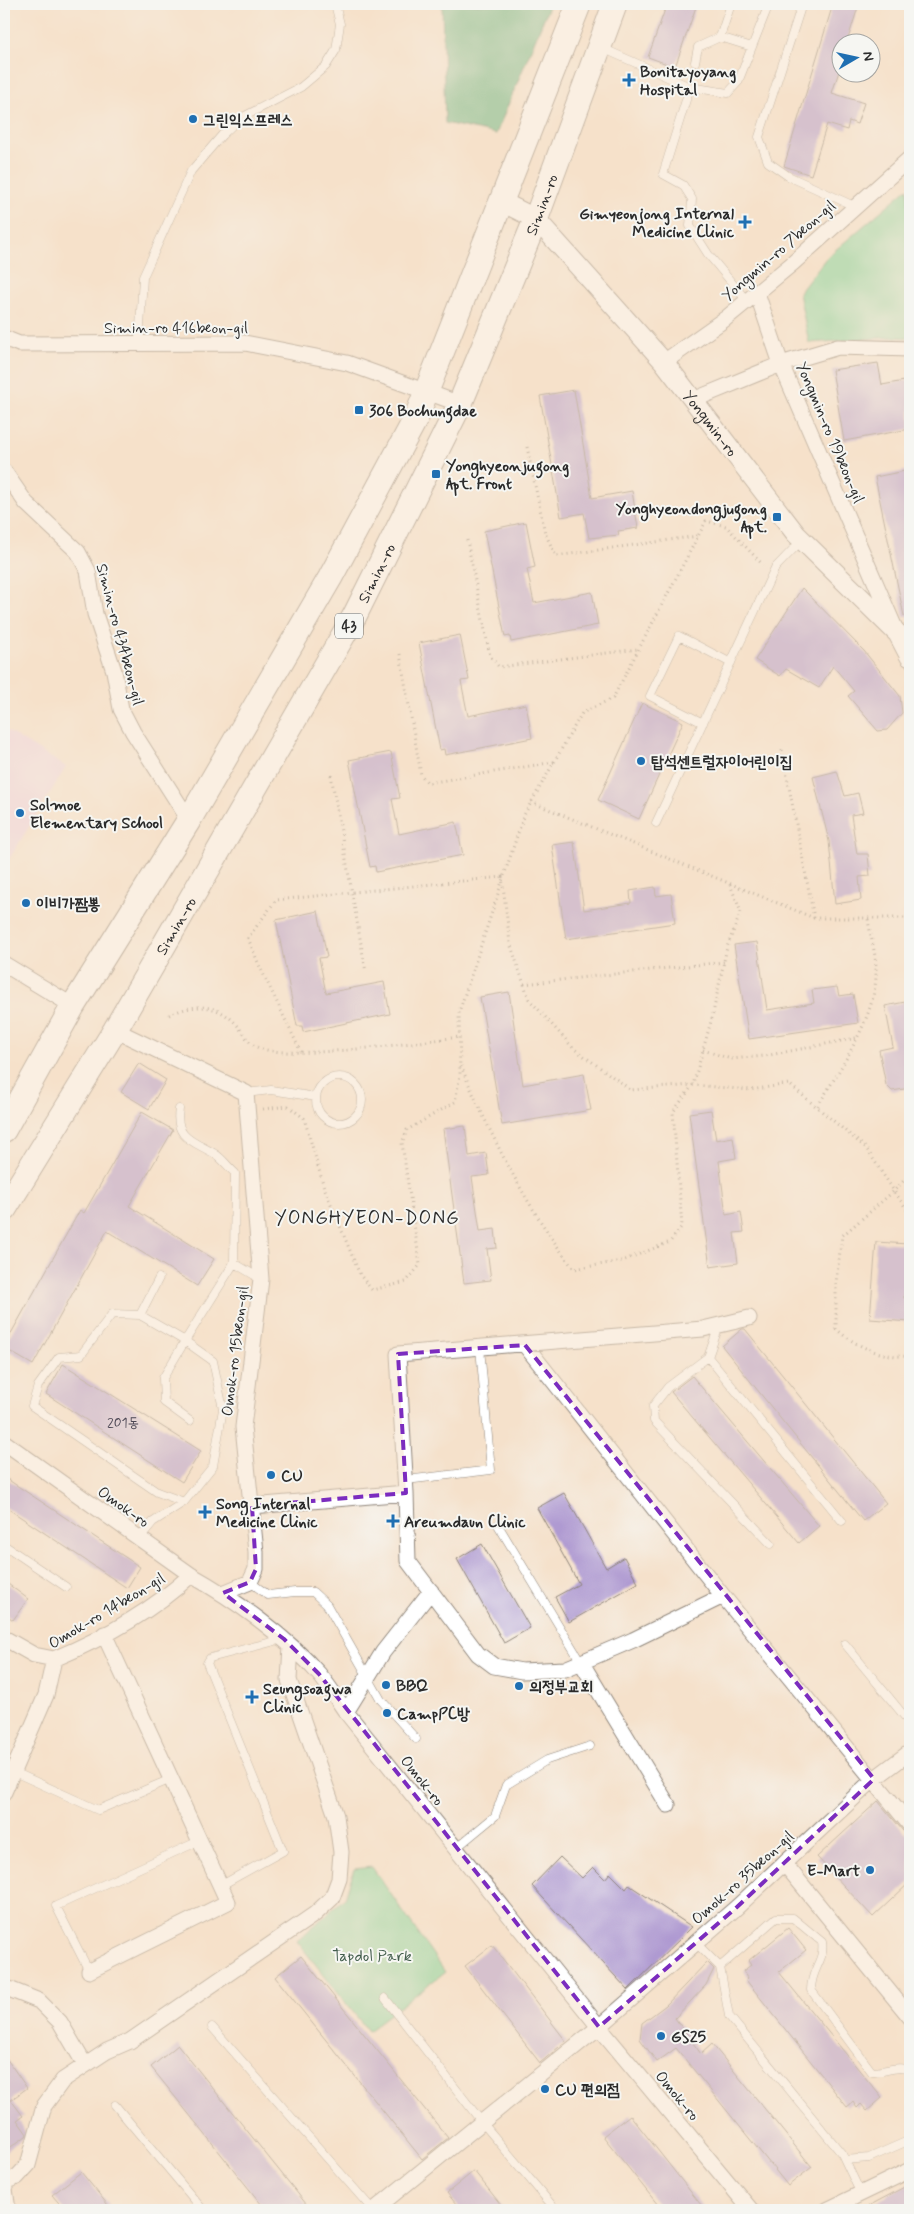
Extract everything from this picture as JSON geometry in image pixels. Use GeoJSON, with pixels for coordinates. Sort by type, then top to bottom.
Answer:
{"type":"FeatureCollection","features":[{"type":"Feature","properties":{"kind":"main road","name":"43"},"geometry":{"type":"LineString","coordinates":[[4,1130],[73,1006],[189,820],[330,578],[416,418],[579,4]]}},
{"type":"Feature","properties":{"kind":"main road","name":"Simin-ro"},"geometry":{"type":"LineString","coordinates":[[4,1210],[115,1030],[356,615],[460,404],[536,219],[615,4]]}},
{"type":"Feature","properties":{"kind":"street","name":"Yongmin-ro 7beon-gil"},"geometry":{"type":"LineString","coordinates":[[664,362],[752,297],[793,263],[854,206],[910,158]]}},
{"type":"Feature","properties":{"kind":"street","name":"Yongmin-ro"},"geometry":{"type":"LineString","coordinates":[[500,201],[536,219],[664,362],[802,540],[898,634],[910,658]]}},
{"type":"Feature","properties":{"kind":"street"},"geometry":{"type":"LineString","coordinates":[[693,400],[780,364],[752,297]]}},
{"type":"Feature","properties":{"kind":"street","name":"Simin-ro 416beon-gil"},"geometry":{"type":"LineString","coordinates":[[4,338],[19,344],[245,343],[347,363],[460,404]]}},
{"type":"Feature","properties":{"kind":"street","name":"Yongmin-ro 19beon-gil"},"geometry":{"type":"LineString","coordinates":[[898,634],[780,364],[838,347],[910,348]]}},
{"type":"Feature","properties":{"kind":"street","name":"Simin-ro 434beon-gil"},"geometry":{"type":"LineString","coordinates":[[4,471],[26,503],[78,552],[88,571],[95,614],[114,671],[121,708],[133,732],[189,820]]}},
{"type":"Feature","properties":{"kind":"street"},"geometry":{"type":"LineString","coordinates":[[4,964],[73,1006]]}},
{"type":"Feature","properties":{"kind":"street"},"geometry":{"type":"LineString","coordinates":[[115,1030],[246,1093]]}},
{"type":"Feature","properties":{"kind":"street","name":"Omok-ro 15beon-gil"},"geometry":{"type":"LineString","coordinates":[[246,1093],[261,1279],[243,1427],[256,1552],[256,1569],[250,1582]]}},
{"type":"Feature","properties":{"kind":"street"},"geometry":{"type":"LineString","coordinates":[[723,1596],[582,1662],[565,1668],[546,1671],[522,1671],[494,1666],[478,1654],[408,1561],[406,1486],[398,1354],[703,1329],[750,1318]]}},
{"type":"Feature","properties":{"kind":"street"},"geometry":{"type":"LineString","coordinates":[[525,1345],[723,1596],[910,1825]]}},
{"type":"Feature","properties":{"kind":"street","name":"Omok-ro"},"geometry":{"type":"LineString","coordinates":[[4,1442],[191,1575],[223,1593],[287,1642],[319,1674],[346,1712],[599,2027],[751,2210]]}},
{"type":"Feature","properties":{"kind":"street"},"geometry":{"type":"LineString","coordinates":[[252,1506],[406,1486]]}},
{"type":"Feature","properties":{"kind":"street","name":"Omok-ro 14beon-gil"},"geometry":{"type":"LineString","coordinates":[[4,1792],[46,1695],[54,1659],[135,1617],[175,1590],[191,1575]]}},
{"type":"Feature","properties":{"kind":"street"},"geometry":{"type":"LineString","coordinates":[[223,1593],[250,1582]]}},
{"type":"Feature","properties":{"kind":"street"},"geometry":{"type":"LineString","coordinates":[[346,1712],[383,1652],[431,1591]]}},
{"type":"Feature","properties":{"kind":"street"},"geometry":{"type":"LineString","coordinates":[[90,1971],[228,1902],[104,1634]]}},
{"type":"Feature","properties":{"kind":"street"},"geometry":{"type":"LineString","coordinates":[[4,1638],[34,1655],[54,1659]]}},
{"type":"Feature","properties":{"kind":"street"},"geometry":{"type":"LineString","coordinates":[[8,2210],[4,2182],[17,2178],[28,2165],[44,2106],[63,2080],[107,2051],[130,2041],[315,1914],[332,1898],[340,1879],[341,1852],[336,1816],[289,1680],[287,1642]]}},
{"type":"Feature","properties":{"kind":"street"},"geometry":{"type":"LineString","coordinates":[[582,1662],[668,1805]]}},
{"type":"Feature","properties":{"kind":"street","name":"Omok-ro 35beon-gil"},"geometry":{"type":"LineString","coordinates":[[373,2210],[599,2027],[696,1943],[874,1779],[910,1752]]}},
{"type":"Feature","properties":{"kind":"street"},"geometry":{"type":"LineString","coordinates":[[784,1863],[910,2017]]}},
{"type":"Feature","properties":{"kind":"street"},"geometry":{"type":"LineString","coordinates":[[4,1986],[38,2001],[60,2022],[85,2065]]}},
{"type":"Feature","properties":{"kind":"street"},"geometry":{"type":"LineString","coordinates":[[827,2210],[910,2170]]}},
{"type":"Feature","properties":{"kind":"lane"},"geometry":{"type":"LineString","coordinates":[[139,344],[143,276],[191,171],[222,134],[239,119],[300,87],[326,66],[336,50],[340,24],[335,4]]}},
{"type":"Feature","properties":{"kind":"lane"},"geometry":{"type":"LineString","coordinates":[[720,37],[731,4]]}},
{"type":"Feature","properties":{"kind":"lane"},"geometry":{"type":"LineString","coordinates":[[598,46],[690,87],[728,93],[738,82],[769,4]]}},
{"type":"Feature","properties":{"kind":"lane"},"geometry":{"type":"LineString","coordinates":[[802,4],[759,137],[768,162],[788,176],[854,206]]}},
{"type":"Feature","properties":{"kind":"lane"},"geometry":{"type":"LineString","coordinates":[[695,62],[698,46],[720,37],[752,46]]}},
{"type":"Feature","properties":{"kind":"lane"},"geometry":{"type":"LineString","coordinates":[[690,87],[662,174],[683,186],[692,199],[690,226],[708,254],[752,297]]}},
{"type":"Feature","properties":{"kind":"lane"},"geometry":{"type":"LineString","coordinates":[[656,823],[775,568],[802,540]]}},
{"type":"Feature","properties":{"kind":"lane"},"geometry":{"type":"LineString","coordinates":[[703,723],[650,696],[678,636],[731,663]]}},
{"type":"Feature","properties":{"kind":"lane"},"geometry":{"type":"LineString","coordinates":[[343,1077],[350,1080],[360,1090],[362,1105],[359,1113],[346,1122],[331,1122],[319,1112],[316,1096],[322,1084],[328,1079],[343,1077]]}},
{"type":"Feature","properties":{"kind":"lane"},"geometry":{"type":"LineString","coordinates":[[246,1093],[270,1090],[316,1096]]}},
{"type":"Feature","properties":{"kind":"lane"},"geometry":{"type":"LineString","coordinates":[[179,1110],[177,1123],[184,1136],[217,1155],[235,1173],[234,1263],[163,1378],[164,1402],[190,1421]]}},
{"type":"Feature","properties":{"kind":"lane"},"geometry":{"type":"LineString","coordinates":[[234,1263],[261,1279]]}},
{"type":"Feature","properties":{"kind":"lane"},"geometry":{"type":"LineString","coordinates":[[140,1315],[159,1278]]}},
{"type":"Feature","properties":{"kind":"lane"},"geometry":{"type":"LineString","coordinates":[[139,1538],[153,1522],[184,1502],[213,1466],[223,1408],[213,1361],[140,1315],[112,1314],[81,1355],[58,1357],[38,1386],[32,1406],[157,1492],[184,1502]]}},
{"type":"Feature","properties":{"kind":"lane"},"geometry":{"type":"LineString","coordinates":[[719,1326],[708,1357],[668,1387],[653,1406],[654,1421],[771,1544]]}},
{"type":"Feature","properties":{"kind":"lane"},"geometry":{"type":"LineString","coordinates":[[406,1486],[491,1470],[480,1348]]}},
{"type":"Feature","properties":{"kind":"lane"},"geometry":{"type":"LineString","coordinates":[[708,1357],[842,1521]]}},
{"type":"Feature","properties":{"kind":"lane"},"geometry":{"type":"LineString","coordinates":[[498,1525],[582,1662]]}},
{"type":"Feature","properties":{"kind":"lane"},"geometry":{"type":"LineString","coordinates":[[4,1545],[66,1587]]}},
{"type":"Feature","properties":{"kind":"lane"},"geometry":{"type":"LineString","coordinates":[[250,1582],[268,1595],[313,1592],[326,1605],[381,1700],[416,1739]]}},
{"type":"Feature","properties":{"kind":"lane"},"geometry":{"type":"LineString","coordinates":[[220,1886],[283,1851],[207,1663],[210,1658],[287,1642]]}},
{"type":"Feature","properties":{"kind":"lane"},"geometry":{"type":"LineString","coordinates":[[845,1644],[910,1723]]}},
{"type":"Feature","properties":{"kind":"lane"},"geometry":{"type":"LineString","coordinates":[[456,1849],[495,1816],[506,1785],[547,1760],[590,1746]]}},
{"type":"Feature","properties":{"kind":"lane"},"geometry":{"type":"LineString","coordinates":[[12,1771],[98,1810],[171,1779]]}},
{"type":"Feature","properties":{"kind":"lane"},"geometry":{"type":"LineString","coordinates":[[90,1971],[56,1906],[199,1841]]}},
{"type":"Feature","properties":{"kind":"lane"},"geometry":{"type":"LineString","coordinates":[[720,1967],[776,1918],[793,1918],[822,1942],[824,1953],[811,1975],[811,1990],[872,2072],[883,2072],[902,2066],[910,2070]]}},
{"type":"Feature","properties":{"kind":"lane"},"geometry":{"type":"LineString","coordinates":[[696,1943],[720,1967],[729,2016],[845,2160],[861,2194]]}},
{"type":"Feature","properties":{"kind":"lane"},"geometry":{"type":"LineString","coordinates":[[385,1998],[481,2121],[556,2210]]}},
{"type":"Feature","properties":{"kind":"lane"},"geometry":{"type":"LineString","coordinates":[[212,2027],[373,2210]]}},
{"type":"Feature","properties":{"kind":"lane"},"geometry":{"type":"LineString","coordinates":[[115,2105],[203,2210]]}},
{"type":"Feature","properties":{"kind":"lane"},"geometry":{"type":"LineString","coordinates":[[845,2160],[869,2158],[910,2140]]}},
{"type":"Feature","properties":{"kind":"path"},"geometry":{"type":"LineString","coordinates":[[527,447],[545,534],[556,556],[698,536]]}},
{"type":"Feature","properties":{"kind":"path"},"geometry":{"type":"LineString","coordinates":[[248,1111],[288,1106],[304,1118],[324,1186],[360,1275],[372,1290],[406,1282],[420,1265],[402,1143],[407,1130],[455,1102],[460,1075],[459,1012],[524,815],[582,713],[613,698],[706,521],[726,526],[772,575]]}},
{"type":"Feature","properties":{"kind":"path"},"geometry":{"type":"LineString","coordinates":[[467,540],[490,656],[499,667],[638,649]]}},
{"type":"Feature","properties":{"kind":"path"},"geometry":{"type":"LineString","coordinates":[[400,654],[421,775],[428,783],[554,762]]}},
{"type":"Feature","properties":{"kind":"path"},"geometry":{"type":"LineString","coordinates":[[782,750],[814,918]]}},
{"type":"Feature","properties":{"kind":"path"},"geometry":{"type":"LineString","coordinates":[[331,775],[366,972]]}},
{"type":"Feature","properties":{"kind":"path"},"geometry":{"type":"LineString","coordinates":[[531,802],[814,918],[910,918]]}},
{"type":"Feature","properties":{"kind":"path"},"geometry":{"type":"LineString","coordinates":[[301,1052],[248,938],[276,900],[502,877]]}},
{"type":"Feature","properties":{"kind":"path"},"geometry":{"type":"LineString","coordinates":[[502,877],[510,943],[529,1000],[573,1048],[631,1090],[693,1084],[750,1090],[788,1084],[818,1106],[866,1148],[910,1214]]}},
{"type":"Feature","properties":{"kind":"path"},"geometry":{"type":"LineString","coordinates":[[460,1064],[489,1132],[554,1243],[574,1270],[622,1261],[670,1242],[682,1226],[673,1112],[693,1084],[727,947],[741,912],[729,882]]}},
{"type":"Feature","properties":{"kind":"path"},"geometry":{"type":"LineString","coordinates":[[818,1106],[856,1038],[871,1004],[876,969],[868,919]]}},
{"type":"Feature","properties":{"kind":"path"},"geometry":{"type":"LineString","coordinates":[[524,984],[724,962]]}},
{"type":"Feature","properties":{"kind":"path"},"geometry":{"type":"LineString","coordinates":[[169,1015],[187,1007],[212,1008],[232,1020],[255,1046],[286,1053],[460,1037]]}},
{"type":"Feature","properties":{"kind":"path"},"geometry":{"type":"LineString","coordinates":[[702,1050],[731,1058],[765,1056],[856,1038]]}},
{"type":"Feature","properties":{"kind":"path"},"geometry":{"type":"LineString","coordinates":[[910,1174],[842,1236],[836,1282],[836,1329],[853,1343],[892,1357],[910,1356]]}},
{"type":"Feature","properties":{"kind":"highlighted area"},"geometry":{"type":"Polygon","coordinates":[[[525,1345],[874,1779],[737,1907],[599,2027],[319,1674],[284,1639],[223,1593],[250,1582],[256,1569],[252,1506],[406,1493],[398,1354],[525,1345]]]}},
{"type":"Feature","properties":{"kind":"shaded area","name":"Solmoe Elementary School"},"geometry":{"type":"Polygon","coordinates":[[[4,729],[66,767],[4,867],[4,729]]]}},
{"type":"Feature","properties":{"kind":"green space"},"geometry":{"type":"Polygon","coordinates":[[[442,4],[550,4],[496,134],[445,123],[442,4]]]}},
{"type":"Feature","properties":{"kind":"green space"},"geometry":{"type":"Polygon","coordinates":[[[908,188],[910,338],[894,337],[809,343],[799,293],[826,258],[908,188]]]}},
{"type":"Feature","properties":{"kind":"green space","name":"Tapdol Park"},"geometry":{"type":"Polygon","coordinates":[[[372,1867],[445,1972],[368,2031],[297,1941],[345,1898],[354,1869],[372,1867]]]}},
{"type":"Feature","properties":{"kind":"building"},"geometry":{"type":"Polygon","coordinates":[[[667,4],[697,4],[675,67],[648,57],[667,4]]]}},
{"type":"Feature","properties":{"kind":"building"},"geometry":{"type":"Polygon","coordinates":[[[833,4],[859,4],[850,32],[832,32],[832,82],[836,82],[832,93],[864,103],[857,124],[849,121],[847,130],[827,124],[811,175],[784,166],[833,4]]]}},
{"type":"Feature","properties":{"kind":"building"},"geometry":{"type":"Polygon","coordinates":[[[878,363],[882,385],[910,380],[910,429],[844,441],[832,370],[878,363]]]}},
{"type":"Feature","properties":{"kind":"building"},"geometry":{"type":"Polygon","coordinates":[[[574,390],[592,498],[632,491],[638,528],[618,531],[619,535],[589,538],[584,513],[561,517],[540,396],[574,390]]]}},
{"type":"Feature","properties":{"kind":"building"},"geometry":{"type":"Polygon","coordinates":[[[910,470],[910,616],[904,616],[875,477],[910,470]]]}},
{"type":"Feature","properties":{"kind":"building"},"geometry":{"type":"Polygon","coordinates":[[[526,522],[535,567],[527,569],[534,603],[592,592],[598,625],[511,642],[510,636],[505,637],[484,531],[526,522]]]}},
{"type":"Feature","properties":{"kind":"building"},"geometry":{"type":"Polygon","coordinates":[[[802,588],[864,651],[900,696],[902,713],[887,730],[878,731],[848,696],[854,691],[833,666],[819,688],[786,669],[780,676],[755,660],[802,588]]]}},
{"type":"Feature","properties":{"kind":"building"},"geometry":{"type":"Polygon","coordinates":[[[460,635],[469,680],[461,681],[468,716],[526,704],[532,738],[445,755],[444,749],[440,750],[419,643],[460,635]]]}},
{"type":"Feature","properties":{"kind":"building","name":"탑석센트럴자이어린이집"},"geometry":{"type":"Polygon","coordinates":[[[642,703],[683,722],[639,819],[598,800],[642,703]]]}},
{"type":"Feature","properties":{"kind":"building"},"geometry":{"type":"Polygon","coordinates":[[[391,752],[400,798],[392,799],[399,834],[456,822],[463,855],[376,872],[375,866],[370,867],[349,760],[391,752]]]}},
{"type":"Feature","properties":{"kind":"building"},"geometry":{"type":"Polygon","coordinates":[[[837,771],[845,796],[858,793],[863,813],[851,815],[857,854],[868,854],[870,876],[859,877],[861,900],[835,904],[829,841],[813,777],[837,771]]]}},
{"type":"Feature","properties":{"kind":"building"},"geometry":{"type":"Polygon","coordinates":[[[574,842],[584,910],[631,903],[630,891],[655,887],[656,896],[671,894],[675,923],[566,939],[552,845],[574,842]]]}},
{"type":"Feature","properties":{"kind":"building"},"geometry":{"type":"Polygon","coordinates":[[[318,911],[327,957],[319,958],[326,993],[384,982],[390,1014],[303,1032],[302,1026],[297,1026],[276,920],[318,911]]]}},
{"type":"Feature","properties":{"kind":"building"},"geometry":{"type":"Polygon","coordinates":[[[757,942],[767,1010],[814,1003],[812,990],[837,987],[839,996],[853,994],[858,1023],[749,1039],[734,945],[757,942]]]}},
{"type":"Feature","properties":{"kind":"building"},"geometry":{"type":"Polygon","coordinates":[[[509,992],[523,1085],[584,1074],[591,1110],[502,1125],[480,997],[509,992]]]}},
{"type":"Feature","properties":{"kind":"building"},"geometry":{"type":"Polygon","coordinates":[[[910,1001],[910,1088],[892,1091],[886,1085],[879,1050],[893,1047],[885,1006],[910,1001]]]}},
{"type":"Feature","properties":{"kind":"building"},"geometry":{"type":"Polygon","coordinates":[[[139,1063],[166,1080],[149,1109],[121,1092],[139,1063]]]}},
{"type":"Feature","properties":{"kind":"building"},"geometry":{"type":"Polygon","coordinates":[[[711,1110],[716,1140],[733,1137],[736,1158],[719,1161],[726,1215],[741,1212],[744,1232],[734,1233],[738,1263],[710,1267],[689,1113],[711,1110]]]}},
{"type":"Feature","properties":{"kind":"building"},"geometry":{"type":"Polygon","coordinates":[[[142,1112],[173,1130],[129,1206],[214,1259],[197,1286],[107,1231],[33,1365],[4,1348],[4,1346],[80,1210],[84,1213],[142,1112]]]}},
{"type":"Feature","properties":{"kind":"building"},"geometry":{"type":"Polygon","coordinates":[[[465,1126],[469,1156],[486,1153],[489,1175],[472,1177],[480,1231],[495,1229],[497,1248],[487,1249],[491,1280],[464,1283],[443,1129],[465,1126]]]}},
{"type":"Feature","properties":{"kind":"building"},"geometry":{"type":"Polygon","coordinates":[[[876,1242],[908,1244],[904,1298],[910,1298],[910,1322],[870,1319],[876,1242]]]}},
{"type":"Feature","properties":{"kind":"building"},"geometry":{"type":"Polygon","coordinates":[[[742,1329],[745,1329],[886,1503],[863,1521],[722,1346],[742,1329]]]}},
{"type":"Feature","properties":{"kind":"building"},"geometry":{"type":"Polygon","coordinates":[[[63,1364],[201,1451],[182,1482],[46,1394],[63,1364]]]}},
{"type":"Feature","properties":{"kind":"building"},"geometry":{"type":"Polygon","coordinates":[[[692,1376],[819,1526],[799,1543],[671,1392],[692,1376]]]}},
{"type":"Feature","properties":{"kind":"building"},"geometry":{"type":"Polygon","coordinates":[[[4,1477],[140,1567],[127,1588],[4,1506],[4,1477]]]}},
{"type":"Feature","properties":{"kind":"building"},"geometry":{"type":"Polygon","coordinates":[[[564,1493],[606,1568],[624,1557],[638,1583],[569,1622],[555,1597],[579,1584],[537,1508],[564,1493]]]}},
{"type":"Feature","properties":{"kind":"building"},"geometry":{"type":"Polygon","coordinates":[[[482,1544],[530,1628],[504,1643],[457,1559],[482,1544]]]}},
{"type":"Feature","properties":{"kind":"building"},"geometry":{"type":"Polygon","coordinates":[[[4,1581],[28,1599],[13,1620],[4,1613],[4,1581]]]}},
{"type":"Feature","properties":{"kind":"building","name":"E-Mart"},"geometry":{"type":"Polygon","coordinates":[[[878,1801],[903,1831],[910,1836],[910,1882],[873,1917],[817,1857],[878,1801]]]}},
{"type":"Feature","properties":{"kind":"building"},"geometry":{"type":"Polygon","coordinates":[[[560,1857],[582,1878],[593,1867],[605,1879],[610,1873],[626,1889],[629,1885],[692,1927],[628,1990],[532,1886],[560,1857]]]}},
{"type":"Feature","properties":{"kind":"building"},"geometry":{"type":"Polygon","coordinates":[[[788,1928],[806,1950],[779,1972],[882,2098],[867,2111],[861,2104],[857,2108],[853,2102],[847,2107],[746,1980],[748,1978],[743,1971],[751,1965],[748,1961],[788,1928]]]}},
{"type":"Feature","properties":{"kind":"building"},"geometry":{"type":"Polygon","coordinates":[[[492,1945],[566,2041],[540,2063],[465,1966],[492,1945]]]}},
{"type":"Feature","properties":{"kind":"building"},"geometry":{"type":"Polygon","coordinates":[[[301,1956],[448,2138],[422,2159],[275,1977],[301,1956]]]}},
{"type":"Feature","properties":{"kind":"building"},"geometry":{"type":"Polygon","coordinates":[[[707,1962],[714,1969],[706,1985],[675,2018],[701,2054],[712,2044],[812,2167],[788,2186],[676,2048],[657,2062],[640,2039],[642,2023],[666,2005],[707,1962]]]}},
{"type":"Feature","properties":{"kind":"building"},"geometry":{"type":"Polygon","coordinates":[[[178,2045],[311,2210],[266,2210],[151,2067],[178,2045]]]}},
{"type":"Feature","properties":{"kind":"building"},"geometry":{"type":"Polygon","coordinates":[[[4,2055],[27,2088],[11,2100],[23,2116],[17,2120],[27,2134],[4,2152],[4,2055]]]}},
{"type":"Feature","properties":{"kind":"building"},"geometry":{"type":"Polygon","coordinates":[[[630,2115],[705,2210],[662,2210],[603,2136],[630,2115]]]}},
{"type":"Feature","properties":{"kind":"building"},"geometry":{"type":"Polygon","coordinates":[[[474,2171],[505,2210],[461,2210],[447,2193],[474,2171]]]}},
{"type":"Feature","properties":{"kind":"building"},"geometry":{"type":"Polygon","coordinates":[[[81,2172],[112,2210],[65,2210],[52,2195],[81,2172]]]}},
{"type":"Feature","properties":{"kind":"building"},"geometry":{"type":"Polygon","coordinates":[[[910,2184],[910,2210],[861,2210],[910,2184]]]}},
{"type":"Feature","properties":{"kind":"place","name":"Bonitayoyang Hospital"},"geometry":{"type":"Point","coordinates":[629,80]}},
{"type":"Feature","properties":{"kind":"place","name":"그린익스프레스"},"geometry":{"type":"Point","coordinates":[193,119]}},
{"type":"Feature","properties":{"kind":"place","name":"Gimyeonjong Internal Medicine Clinic"},"geometry":{"type":"Point","coordinates":[745,222]}},
{"type":"Feature","properties":{"kind":"place","name":"306 Bochungdae"},"geometry":{"type":"Point","coordinates":[359,410]}},
{"type":"Feature","properties":{"kind":"place","name":"Yonghyeonjugong Apt. Front"},"geometry":{"type":"Point","coordinates":[436,474]}},
{"type":"Feature","properties":{"kind":"place","name":"Yonghyeondongjugong Apt."},"geometry":{"type":"Point","coordinates":[777,517]}},
{"type":"Feature","properties":{"kind":"place","name":"탑석센트럴자이어린이집"},"geometry":{"type":"Point","coordinates":[641,761]}},
{"type":"Feature","properties":{"kind":"place","name":"Solmoe Elementary School"},"geometry":{"type":"Point","coordinates":[20,813]}},
{"type":"Feature","properties":{"kind":"place","name":"이비가짬뽕"},"geometry":{"type":"Point","coordinates":[26,903]}},
{"type":"Feature","properties":{"kind":"place","name":"CU"},"geometry":{"type":"Point","coordinates":[271,1475]}},
{"type":"Feature","properties":{"kind":"place","name":"Song Internal Medicine Clinic"},"geometry":{"type":"Point","coordinates":[205,1512]}},
{"type":"Feature","properties":{"kind":"place","name":"Areumdaun Clinic"},"geometry":{"type":"Point","coordinates":[393,1521]}},
{"type":"Feature","properties":{"kind":"place","name":"BBQ"},"geometry":{"type":"Point","coordinates":[386,1685]}},
{"type":"Feature","properties":{"kind":"place","name":"의정부교회"},"geometry":{"type":"Point","coordinates":[519,1686]}},
{"type":"Feature","properties":{"kind":"place","name":"Seungsoagwa Clinic"},"geometry":{"type":"Point","coordinates":[252,1697]}},
{"type":"Feature","properties":{"kind":"place","name":"CampPC방"},"geometry":{"type":"Point","coordinates":[387,1713]}},
{"type":"Feature","properties":{"kind":"place","name":"E-Mart"},"geometry":{"type":"Point","coordinates":[870,1870]}},
{"type":"Feature","properties":{"kind":"place","name":"GS25"},"geometry":{"type":"Point","coordinates":[661,2036]}},
{"type":"Feature","properties":{"kind":"place","name":"CU 편의점"},"geometry":{"type":"Point","coordinates":[545,2089]}},
{"type":"Feature","properties":{"kind":"district","name":"YONGHYEON-DONG"},"geometry":{"type":"Point","coordinates":[367,1217]}}]}
